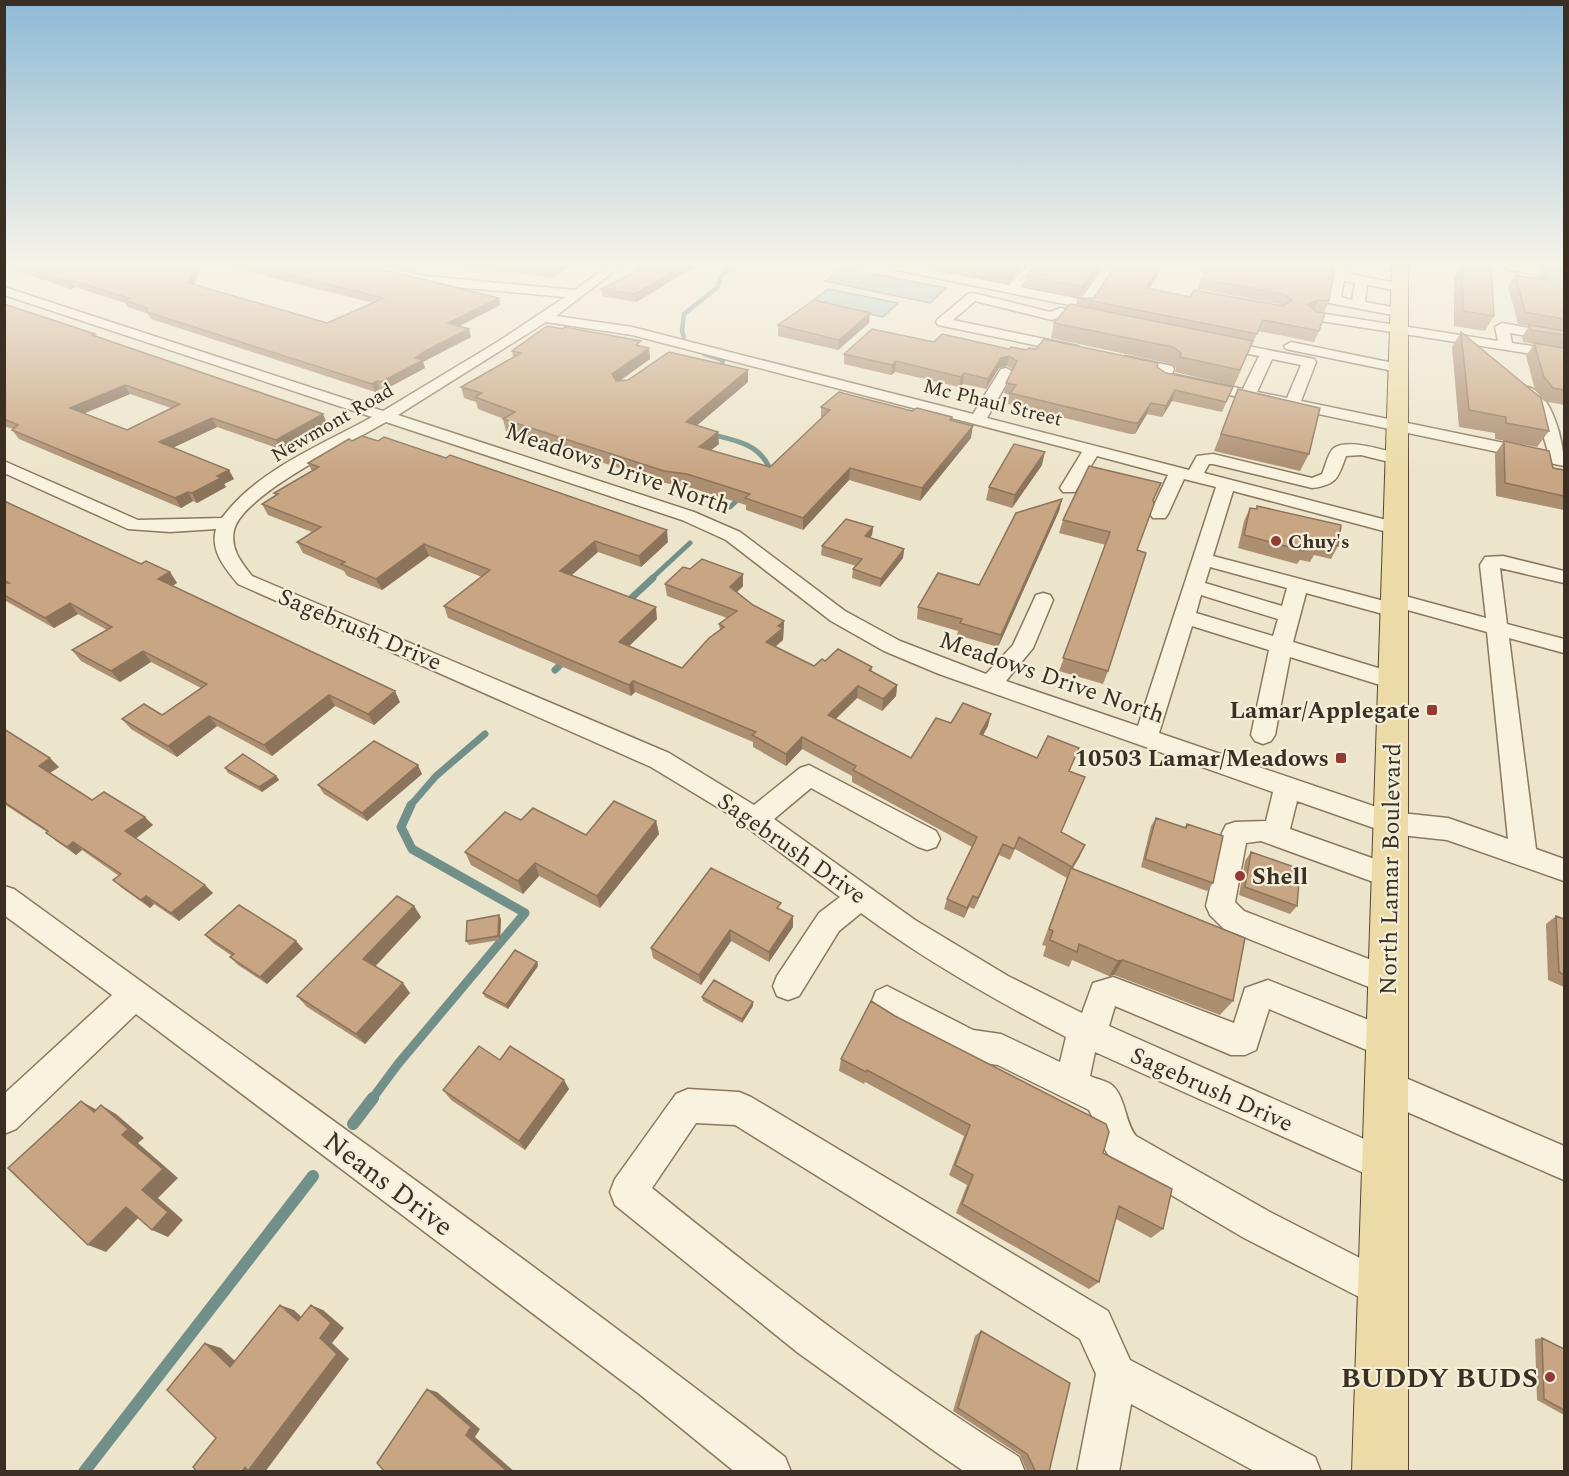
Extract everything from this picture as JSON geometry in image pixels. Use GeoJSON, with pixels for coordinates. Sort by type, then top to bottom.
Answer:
{"type":"FeatureCollection","features":[{"type":"Feature","properties":{"kind":"main road","name":"North Lamar Boulevard"},"geometry":{"type":"LineString","coordinates":[[1380,1472],[1398,335]]}},
{"type":"Feature","properties":{"kind":"street","name":"Meadows Drive North"},"geometry":{"type":"LineString","coordinates":[[140,335],[688,516],[733,536],[838,616],[891,646],[990,684],[1391,823],[1448,829],[1564,870]]}},
{"type":"Feature","properties":{"kind":"street","name":"Newmont Road"},"geometry":{"type":"LineString","coordinates":[[228,523],[250,497],[277,477],[387,415],[516,335]]}},
{"type":"Feature","properties":{"kind":"street","name":"Mc Phaul Street"},"geometry":{"type":"LineString","coordinates":[[648,335],[1395,528]]}},
{"type":"Feature","properties":{"kind":"street"},"geometry":{"type":"LineString","coordinates":[[1023,335],[1031,340],[1088,352]]}},
{"type":"Feature","properties":{"kind":"street"},"geometry":{"type":"LineString","coordinates":[[1031,340],[1035,335]]}},
{"type":"Feature","properties":{"kind":"street"},"geometry":{"type":"LineString","coordinates":[[1235,335],[1398,368]]}},
{"type":"Feature","properties":{"kind":"street"},"geometry":{"type":"LineString","coordinates":[[1467,335],[1497,362]]}},
{"type":"Feature","properties":{"kind":"street"},"geometry":{"type":"LineString","coordinates":[[1504,335],[1506,345]]}},
{"type":"Feature","properties":{"kind":"street"},"geometry":{"type":"LineString","coordinates":[[1546,335],[1564,338]]}},
{"type":"Feature","properties":{"kind":"street"},"geometry":{"type":"LineString","coordinates":[[1198,340],[1308,362],[1292,404]]}},
{"type":"Feature","properties":{"kind":"street"},"geometry":{"type":"LineString","coordinates":[[1475,340],[1564,355]]}},
{"type":"Feature","properties":{"kind":"street"},"geometry":{"type":"LineString","coordinates":[[665,358],[684,344]]}},
{"type":"Feature","properties":{"kind":"street"},"geometry":{"type":"LineString","coordinates":[[1248,395],[1267,354]]}},
{"type":"Feature","properties":{"kind":"street"},"geometry":{"type":"LineString","coordinates":[[1110,357],[1167,369],[1163,377],[1292,404],[1397,443],[1561,460],[1554,435],[1540,406],[1518,384]]}},
{"type":"Feature","properties":{"kind":"street"},"geometry":{"type":"LineString","coordinates":[[978,420],[1006,372]]}},
{"type":"Feature","properties":{"kind":"street"},"geometry":{"type":"LineString","coordinates":[[1159,514],[1186,474],[1203,460],[1213,459],[1312,483],[1321,482],[1330,477],[1339,452],[1397,443]]}},
{"type":"Feature","properties":{"kind":"street"},"geometry":{"type":"LineString","coordinates":[[1069,488],[1092,450]]}},
{"type":"Feature","properties":{"kind":"street"},"geometry":{"type":"LineString","coordinates":[[4,466],[135,525],[228,523]]}},
{"type":"Feature","properties":{"kind":"street"},"geometry":{"type":"LineString","coordinates":[[1146,738],[1226,484]]}},
{"type":"Feature","properties":{"kind":"street","name":"Sagebrush Drive"},"geometry":{"type":"LineString","coordinates":[[228,523],[222,541],[228,560],[245,580],[660,760],[755,819],[905,929],[997,986],[1087,1032],[1386,1166]]}},
{"type":"Feature","properties":{"kind":"street"},"geometry":{"type":"LineString","coordinates":[[1203,559],[1298,584],[1497,628],[1564,646]]}},
{"type":"Feature","properties":{"kind":"street"},"geometry":{"type":"LineString","coordinates":[[1523,856],[1490,565],[1492,561],[1564,577]]}},
{"type":"Feature","properties":{"kind":"street"},"geometry":{"type":"LineString","coordinates":[[1263,735],[1281,646],[1298,584]]}},
{"type":"Feature","properties":{"kind":"street"},"geometry":{"type":"LineString","coordinates":[[1195,587],[1289,615]]}},
{"type":"Feature","properties":{"kind":"street"},"geometry":{"type":"LineString","coordinates":[[990,684],[1022,648],[1043,600]]}},
{"type":"Feature","properties":{"kind":"street"},"geometry":{"type":"LineString","coordinates":[[1185,617],[1393,681]]}},
{"type":"Feature","properties":{"kind":"street"},"geometry":{"type":"LineString","coordinates":[[755,819],[809,774],[927,839]]}},
{"type":"Feature","properties":{"kind":"street"},"geometry":{"type":"LineString","coordinates":[[1276,835],[1287,787]]}},
{"type":"Feature","properties":{"kind":"street"},"geometry":{"type":"LineString","coordinates":[[1389,981],[1234,920],[1220,906],[1234,833],[1262,830],[1390,876]]}},
{"type":"Feature","properties":{"kind":"street"},"geometry":{"type":"LineString","coordinates":[[788,986],[830,922],[861,897]]}},
{"type":"Feature","properties":{"kind":"street","name":"Neans Drive"},"geometry":{"type":"LineString","coordinates":[[4,898],[652,1379],[770,1472]]}},
{"type":"Feature","properties":{"kind":"street"},"geometry":{"type":"LineString","coordinates":[[1072,1084],[1087,1032],[1104,993],[1113,991],[1231,1039],[1245,1039],[1256,998],[1268,994],[1388,1042]]}},
{"type":"Feature","properties":{"kind":"street"},"geometry":{"type":"LineString","coordinates":[[4,1118],[135,994]]}},
{"type":"Feature","properties":{"kind":"street"},"geometry":{"type":"LineString","coordinates":[[886,1000],[970,1045],[1001,1050],[1101,1098],[1112,1119],[1115,1137],[1124,1149],[1257,1224],[1384,1290]]}},
{"type":"Feature","properties":{"kind":"street"},"geometry":{"type":"LineString","coordinates":[[1387,1086],[1564,1163]]}},
{"type":"Feature","properties":{"kind":"street"},"geometry":{"type":"LineString","coordinates":[[1004,1472],[940,1432],[734,1280],[628,1192],[688,1106],[739,1109],[1094,1325],[1116,1374],[1098,1472]]}},
{"type":"Feature","properties":{"kind":"street"},"geometry":{"type":"LineString","coordinates":[[1116,1374],[1300,1472]]}},
{"type":"Feature","properties":{"kind":"building"},"geometry":{"type":"Polygon","coordinates":[[[4,335],[92,335],[323,414],[276,440],[212,418],[159,442],[229,470],[217,476],[221,478],[192,493],[188,492],[175,498],[12,430],[18,425],[4,419],[4,335]],[[125,385],[70,408],[127,430],[180,404],[125,385]]]}},
{"type":"Feature","properties":{"kind":"building"},"geometry":{"type":"Polygon","coordinates":[[[218,335],[457,335],[415,358],[423,360],[381,382],[377,381],[372,384],[218,335]]]}},
{"type":"Feature","properties":{"kind":"building"},"geometry":{"type":"Polygon","coordinates":[[[535,335],[608,335],[641,341],[636,345],[649,348],[612,374],[616,381],[628,380],[669,352],[748,370],[686,422],[718,432],[699,447],[770,467],[830,410],[821,407],[839,392],[912,411],[917,408],[952,417],[950,420],[973,426],[922,488],[850,468],[803,518],[745,498],[750,494],[687,474],[664,471],[503,419],[515,412],[475,397],[482,393],[461,387],[521,353],[512,351],[535,335]]]}},
{"type":"Feature","properties":{"kind":"building"},"geometry":{"type":"Polygon","coordinates":[[[818,335],[845,335],[839,340],[818,335]]]}},
{"type":"Feature","properties":{"kind":"building"},"geometry":{"type":"Polygon","coordinates":[[[865,335],[900,335],[934,342],[941,335],[946,335],[1009,349],[1011,347],[1027,350],[1036,349],[1044,339],[1158,363],[1157,367],[1166,373],[1233,387],[1226,402],[1175,390],[1166,406],[1151,403],[1138,423],[1134,423],[1010,393],[1016,385],[1006,383],[1017,361],[1009,356],[1001,358],[988,379],[964,373],[961,377],[896,361],[892,365],[844,354],[865,335]]]}},
{"type":"Feature","properties":{"kind":"building"},"geometry":{"type":"Polygon","coordinates":[[[1113,335],[1223,335],[1253,341],[1240,370],[1180,357],[1181,353],[1173,347],[1113,335]]]}},
{"type":"Feature","properties":{"kind":"building"},"geometry":{"type":"Polygon","coordinates":[[[1461,335],[1464,335],[1541,398],[1549,431],[1506,423],[1506,417],[1469,410],[1461,335]]]}},
{"type":"Feature","properties":{"kind":"building"},"geometry":{"type":"Polygon","coordinates":[[[1534,343],[1564,348],[1564,390],[1553,388],[1544,377],[1534,343]]]}},
{"type":"Feature","properties":{"kind":"building"},"geometry":{"type":"Polygon","coordinates":[[[1238,389],[1320,408],[1309,454],[1221,434],[1238,389]]]}},
{"type":"Feature","properties":{"kind":"building"},"geometry":{"type":"Polygon","coordinates":[[[362,436],[378,441],[384,437],[446,458],[450,455],[667,530],[639,556],[595,541],[560,571],[656,607],[619,642],[682,668],[709,638],[724,627],[719,624],[737,611],[665,584],[683,567],[690,569],[702,559],[743,574],[730,587],[753,605],[784,621],[778,626],[783,628],[766,642],[814,666],[822,659],[825,661],[838,649],[872,667],[869,670],[897,685],[883,699],[858,686],[828,715],[911,758],[936,718],[951,723],[963,703],[991,714],[980,734],[1037,758],[1048,736],[1079,748],[1069,771],[1085,777],[1061,832],[1085,845],[1072,867],[1019,837],[1014,849],[1003,844],[978,898],[973,896],[967,908],[947,899],[977,837],[853,770],[856,766],[802,737],[786,754],[752,735],[756,732],[633,681],[629,685],[444,606],[490,570],[424,544],[376,579],[341,564],[345,562],[297,542],[321,527],[262,504],[278,494],[274,493],[319,467],[308,463],[349,439],[352,441],[362,436]]]}},
{"type":"Feature","properties":{"kind":"building"},"geometry":{"type":"Polygon","coordinates":[[[1504,441],[1549,451],[1553,468],[1564,470],[1564,496],[1505,483],[1504,441]]]}},
{"type":"Feature","properties":{"kind":"building"},"geometry":{"type":"Polygon","coordinates":[[[1014,444],[1045,452],[1015,495],[989,487],[1014,444]]]}},
{"type":"Feature","properties":{"kind":"building"},"geometry":{"type":"Polygon","coordinates":[[[1089,466],[1161,483],[1137,550],[1146,553],[1108,671],[1063,658],[1110,532],[1063,520],[1089,466]]]}},
{"type":"Feature","properties":{"kind":"building"},"geometry":{"type":"Polygon","coordinates":[[[1062,499],[1001,635],[960,623],[962,619],[918,607],[938,573],[979,585],[1016,513],[1062,499]]]}},
{"type":"Feature","properties":{"kind":"building"},"geometry":{"type":"Polygon","coordinates":[[[4,501],[141,564],[146,561],[170,572],[158,579],[395,691],[368,714],[329,695],[264,745],[209,716],[168,746],[122,719],[144,704],[162,715],[207,684],[143,651],[111,671],[72,650],[112,627],[70,603],[45,618],[4,595],[4,583],[9,583],[4,580],[4,501]]]}},
{"type":"Feature","properties":{"kind":"building"},"geometry":{"type":"Polygon","coordinates":[[[1257,506],[1341,525],[1338,546],[1319,541],[1318,549],[1305,546],[1304,551],[1244,535],[1250,508],[1257,509],[1257,506]]]}},
{"type":"Feature","properties":{"kind":"building"},"geometry":{"type":"Polygon","coordinates":[[[846,519],[873,527],[865,536],[904,549],[881,579],[853,569],[862,559],[822,546],[846,519]]]}},
{"type":"Feature","properties":{"kind":"building"},"geometry":{"type":"Polygon","coordinates":[[[4,729],[50,758],[39,766],[92,800],[104,792],[145,817],[125,831],[205,885],[171,913],[146,896],[141,900],[113,880],[121,874],[73,842],[67,847],[46,833],[48,831],[4,802],[4,729]]]}},
{"type":"Feature","properties":{"kind":"building"},"geometry":{"type":"Polygon","coordinates":[[[374,741],[418,765],[362,813],[318,785],[374,741]]]}},
{"type":"Feature","properties":{"kind":"building"},"geometry":{"type":"Polygon","coordinates":[[[243,754],[276,776],[259,787],[225,768],[243,754]]]}},
{"type":"Feature","properties":{"kind":"building"},"geometry":{"type":"Polygon","coordinates":[[[614,801],[656,821],[597,896],[535,863],[518,881],[465,852],[505,812],[521,820],[533,808],[586,835],[614,801]]]}},
{"type":"Feature","properties":{"kind":"building"},"geometry":{"type":"Polygon","coordinates":[[[1156,818],[1186,828],[1187,824],[1223,836],[1213,883],[1145,859],[1156,818]]]}},
{"type":"Feature","properties":{"kind":"building"},"geometry":{"type":"Polygon","coordinates":[[[1251,852],[1300,869],[1297,906],[1245,887],[1251,852]]]}},
{"type":"Feature","properties":{"kind":"building"},"geometry":{"type":"Polygon","coordinates":[[[711,868],[781,903],[777,908],[793,916],[769,952],[730,930],[699,975],[651,948],[711,868]]]}},
{"type":"Feature","properties":{"kind":"building"},"geometry":{"type":"Polygon","coordinates":[[[1071,868],[1245,938],[1233,1001],[1123,960],[1118,961],[1079,944],[1077,952],[1050,940],[1053,931],[1049,929],[1071,868]]]}},
{"type":"Feature","properties":{"kind":"building"},"geometry":{"type":"Polygon","coordinates":[[[397,896],[414,906],[363,959],[403,983],[356,1034],[297,996],[397,896]]]}},
{"type":"Feature","properties":{"kind":"building"},"geometry":{"type":"Polygon","coordinates":[[[239,905],[296,941],[260,977],[230,957],[234,954],[205,935],[239,905]]]}},
{"type":"Feature","properties":{"kind":"building"},"geometry":{"type":"Polygon","coordinates":[[[499,915],[498,936],[466,941],[467,921],[499,915]]]}},
{"type":"Feature","properties":{"kind":"building"},"geometry":{"type":"Polygon","coordinates":[[[1556,916],[1564,919],[1564,975],[1559,972],[1556,916]]]}},
{"type":"Feature","properties":{"kind":"building"},"geometry":{"type":"Polygon","coordinates":[[[515,950],[537,962],[506,1005],[483,993],[515,950]]]}},
{"type":"Feature","properties":{"kind":"building"},"geometry":{"type":"Polygon","coordinates":[[[714,980],[753,1002],[742,1019],[702,997],[714,980]]]}},
{"type":"Feature","properties":{"kind":"building"},"geometry":{"type":"Polygon","coordinates":[[[871,1001],[895,1016],[1106,1124],[1109,1132],[1103,1153],[1172,1189],[1163,1229],[1119,1206],[1099,1282],[962,1204],[973,1175],[955,1165],[970,1125],[867,1070],[866,1072],[841,1059],[871,1001]]]}},
{"type":"Feature","properties":{"kind":"building"},"geometry":{"type":"Polygon","coordinates":[[[479,1046],[500,1060],[510,1046],[564,1080],[519,1141],[443,1090],[479,1046]]]}},
{"type":"Feature","properties":{"kind":"building"},"geometry":{"type":"Polygon","coordinates":[[[81,1101],[94,1112],[101,1105],[128,1129],[122,1135],[163,1169],[142,1190],[168,1212],[152,1230],[126,1207],[88,1245],[8,1168],[81,1101]]]}},
{"type":"Feature","properties":{"kind":"building"},"geometry":{"type":"Polygon","coordinates":[[[280,1305],[298,1321],[311,1305],[331,1323],[320,1338],[337,1354],[248,1471],[245,1467],[242,1472],[197,1472],[193,1467],[216,1438],[167,1390],[205,1343],[230,1367],[280,1305]]]}},
{"type":"Feature","properties":{"kind":"building"},"geometry":{"type":"Polygon","coordinates":[[[981,1331],[1070,1383],[1049,1472],[1036,1472],[1027,1454],[958,1408],[981,1331]]]}},
{"type":"Feature","properties":{"kind":"building","name":"BUDDY BUDS"},"geometry":{"type":"Polygon","coordinates":[[[1542,1338],[1564,1349],[1564,1410],[1544,1399],[1542,1338]]]}},
{"type":"Feature","properties":{"kind":"building"},"geometry":{"type":"Polygon","coordinates":[[[427,1389],[471,1427],[466,1435],[508,1472],[385,1472],[377,1463],[427,1389]]]}},
{"type":"Feature","properties":{"kind":"waterway"},"geometry":{"type":"LineString","coordinates":[[704,354],[723,360],[719,373]]}},
{"type":"Feature","properties":{"kind":"waterway"},"geometry":{"type":"LineString","coordinates":[[710,434],[752,448],[769,467],[765,474]]}},
{"type":"Feature","properties":{"kind":"waterway"},"geometry":{"type":"LineString","coordinates":[[730,507],[743,495]]}},
{"type":"Feature","properties":{"kind":"waterway"},"geometry":{"type":"LineString","coordinates":[[651,579],[690,543]]}},
{"type":"Feature","properties":{"kind":"waterway"},"geometry":{"type":"LineString","coordinates":[[625,604],[653,578]]}},
{"type":"Feature","properties":{"kind":"waterway"},"geometry":{"type":"LineString","coordinates":[[555,670],[566,659]]}},
{"type":"Feature","properties":{"kind":"waterway"},"geometry":{"type":"LineString","coordinates":[[410,806],[436,776],[485,734]]}},
{"type":"Feature","properties":{"kind":"waterway"},"geometry":{"type":"LineString","coordinates":[[372,1099],[398,1064],[525,913],[412,849],[401,827],[411,805]]}},
{"type":"Feature","properties":{"kind":"waterway"},"geometry":{"type":"LineString","coordinates":[[353,1124],[373,1098]]}},
{"type":"Feature","properties":{"kind":"waterway"},"geometry":{"type":"LineString","coordinates":[[84,1472],[313,1176]]}},
{"type":"Feature","properties":{"kind":"place","name":"Chuy's"},"geometry":{"type":"Point","coordinates":[1276,541]}},
{"type":"Feature","properties":{"kind":"place","name":"Lamar/Applegate"},"geometry":{"type":"Point","coordinates":[1432,710]}},
{"type":"Feature","properties":{"kind":"place","name":"10503 Lamar/Meadows"},"geometry":{"type":"Point","coordinates":[1341,758]}},
{"type":"Feature","properties":{"kind":"place","name":"Shell"},"geometry":{"type":"Point","coordinates":[1240,876]}},
{"type":"Feature","properties":{"kind":"place","name":"BUDDY BUDS"},"geometry":{"type":"Point","coordinates":[1550,1377]}}]}
